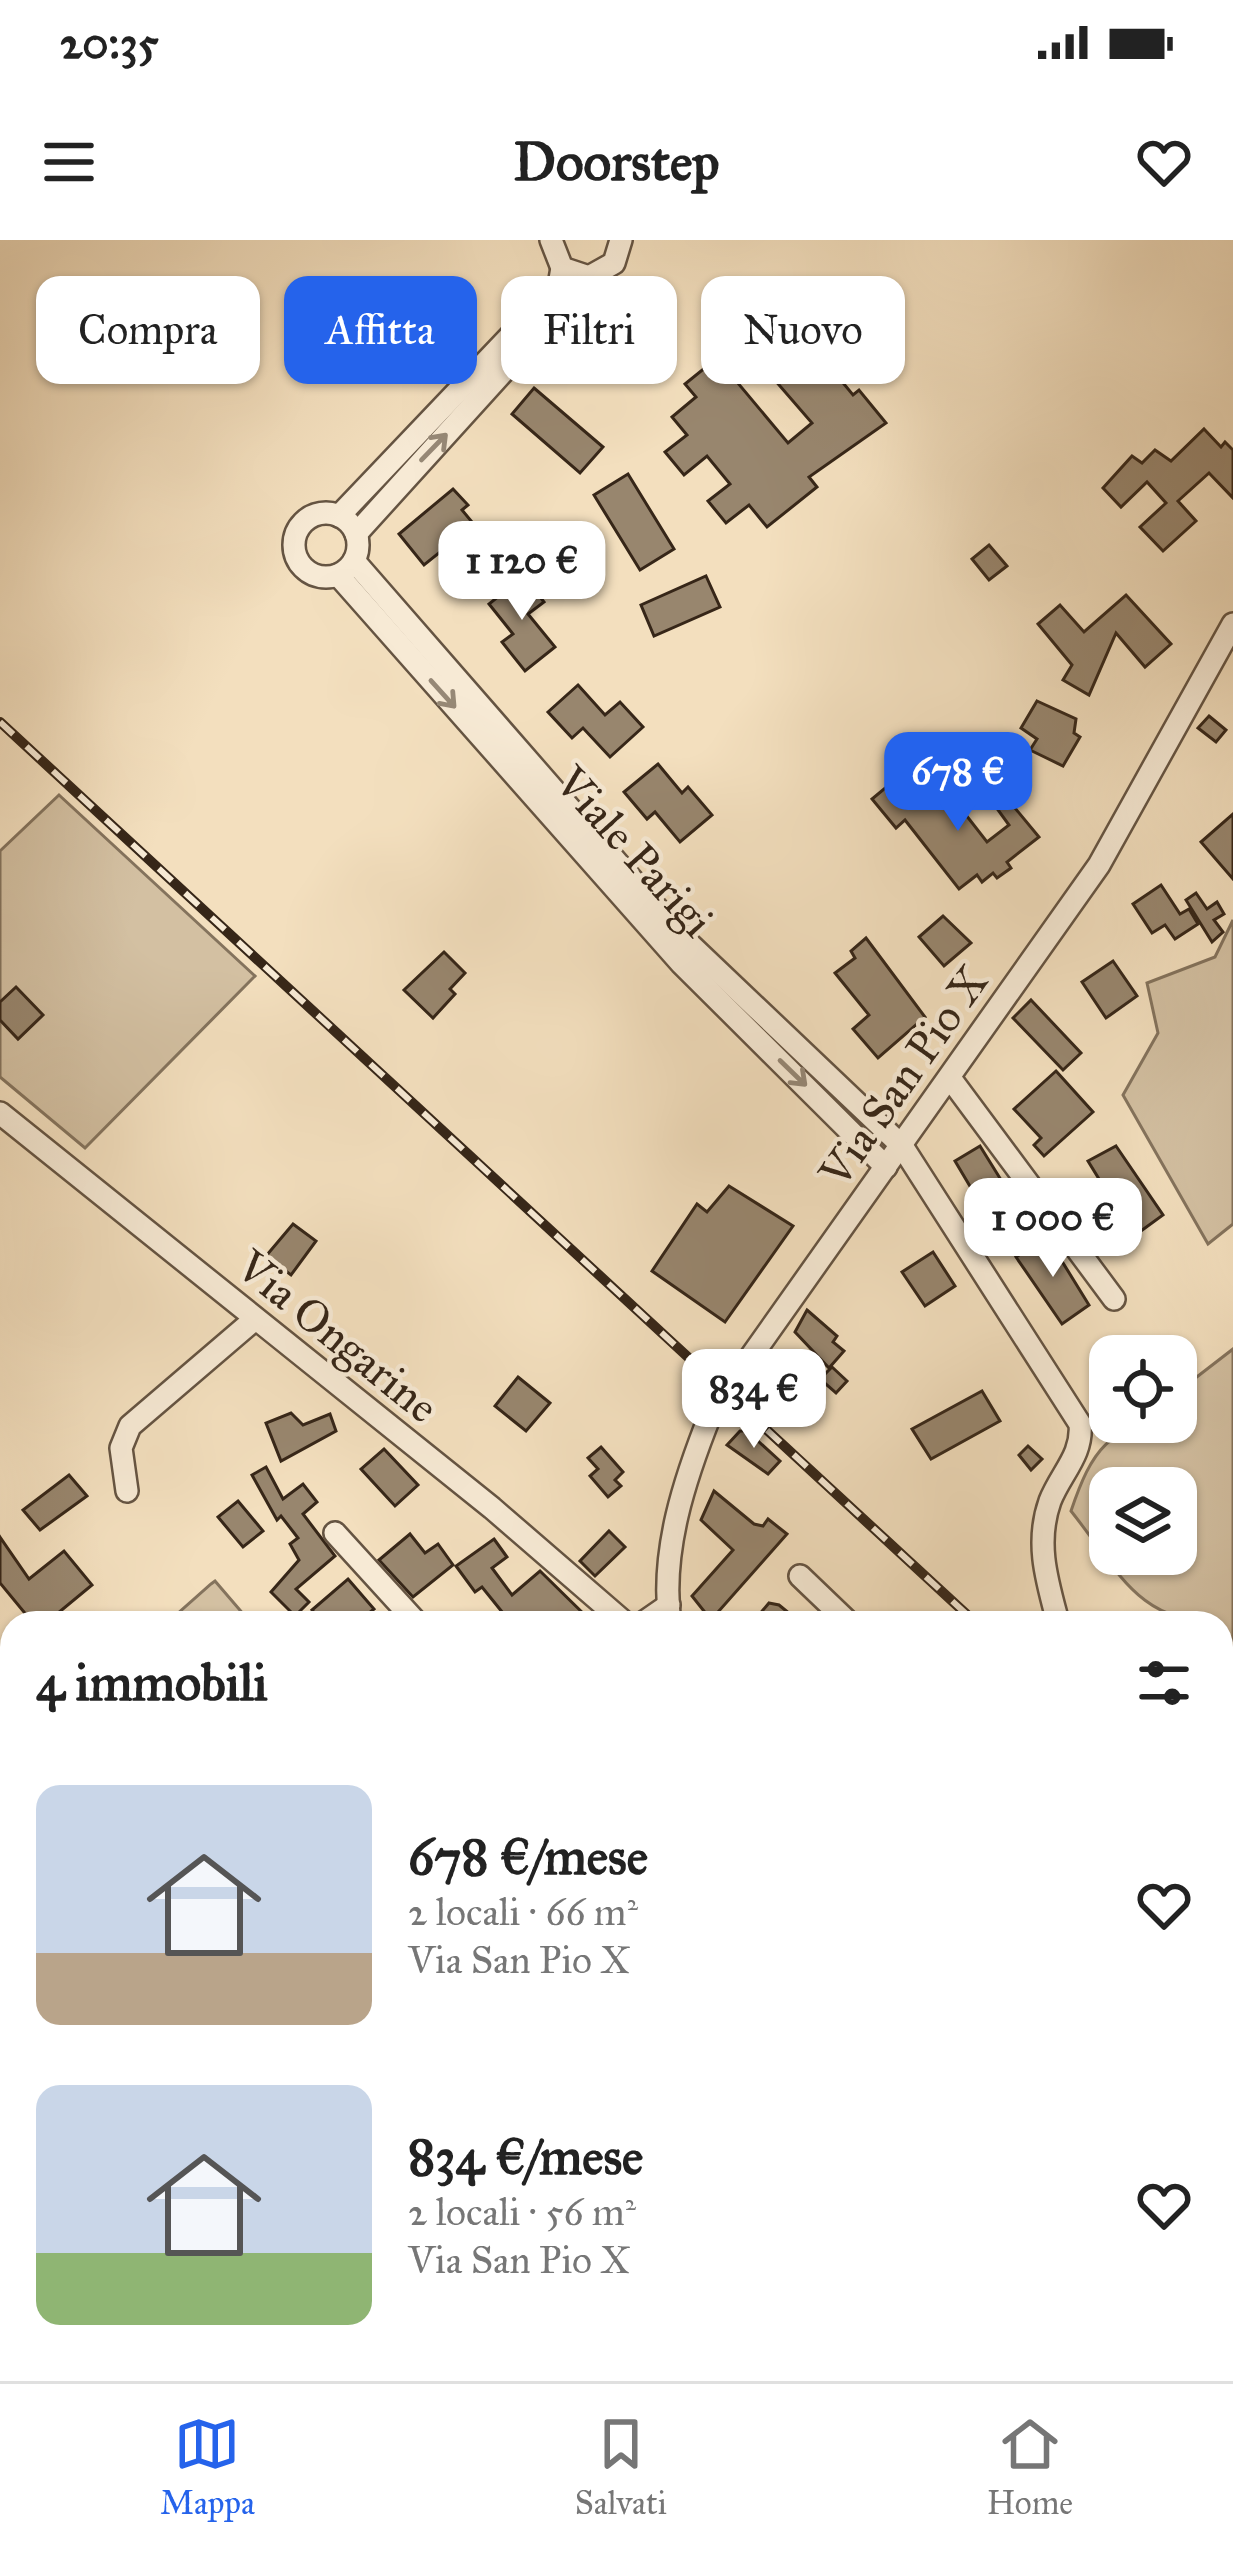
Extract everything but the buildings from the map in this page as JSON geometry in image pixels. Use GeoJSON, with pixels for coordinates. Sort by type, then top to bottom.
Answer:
{"type":"FeatureCollection","features":[{"type":"Feature","properties":{"kind":"street"},"geometry":{"type":"LineString","coordinates":[[356,534],[339,516],[559,285],[562,268],[551,240]]}},
{"type":"Feature","properties":{"kind":"street"},"geometry":{"type":"LineString","coordinates":[[591,276],[614,263],[621,240]]}},
{"type":"Feature","properties":{"kind":"street"},"geometry":{"type":"LineString","coordinates":[[562,268],[586,276]]}},
{"type":"Feature","properties":{"kind":"street"},"geometry":{"type":"LineString","coordinates":[[346,568],[356,534],[501,374]]}},
{"type":"Feature","properties":{"kind":"street","name":"Viale Parigi"},"geometry":{"type":"LineString","coordinates":[[339,516],[313,516],[294,540],[303,568],[320,577],[346,568]]}},
{"type":"Feature","properties":{"kind":"street","name":"Viale Parigi"},"geometry":{"type":"LineString","coordinates":[[346,568],[681,936],[902,1146],[1080,1424],[1082,1444],[1049,1504],[1044,1532],[1042,1564],[1055,1611]]}},
{"type":"Feature","properties":{"kind":"street","name":"Viale Parigi"},"geometry":{"type":"LineString","coordinates":[[346,568],[681,963],[886,1167]]}},
{"type":"Feature","properties":{"kind":"street","name":"Via San Pio X"},"geometry":{"type":"LineString","coordinates":[[669,1603],[686,1476],[711,1413],[1122,829],[1233,624]]}},
{"type":"Feature","properties":{"kind":"street"},"geometry":{"type":"LineString","coordinates":[[950,1078],[1114,1299]]}},
{"type":"Feature","properties":{"kind":"street","name":"Via Ongarine"},"geometry":{"type":"LineString","coordinates":[[0,1113],[492,1508],[611,1611]]}},
{"type":"Feature","properties":{"kind":"street"},"geometry":{"type":"LineString","coordinates":[[127,1491],[121,1448],[130,1426],[254,1318]]}},
{"type":"Feature","properties":{"kind":"street"},"geometry":{"type":"LineString","coordinates":[[335,1533],[406,1611]]}},
{"type":"Feature","properties":{"kind":"street"},"geometry":{"type":"LineString","coordinates":[[800,1576],[836,1611]]}},
{"type":"Feature","properties":{"kind":"shaded area"},"geometry":{"type":"Polygon","coordinates":[[[59,795],[255,976],[85,1148],[0,1077],[0,851],[59,795]]]}},
{"type":"Feature","properties":{"kind":"shaded area"},"geometry":{"type":"Polygon","coordinates":[[[1233,920],[1233,1224],[1208,1244],[1123,1095],[1158,1033],[1147,983],[1215,957],[1233,920]]]}},
{"type":"Feature","properties":{"kind":"shaded area"},"geometry":{"type":"Polygon","coordinates":[[[1233,1349],[1233,1611],[1164,1611],[1119,1575],[1197,1575],[1197,1467],[1089,1467],[1107,1443],[1197,1443],[1197,1377],[1233,1349]]]}},
{"type":"Feature","properties":{"kind":"shaded area"},"geometry":{"type":"Polygon","coordinates":[[[1089,1467],[1089,1535],[1071,1511],[1086,1472],[1089,1467]]]}},
{"type":"Feature","properties":{"kind":"shaded area"},"geometry":{"type":"Polygon","coordinates":[[[215,1581],[241,1611],[181,1611],[215,1581]]]}},
{"type":"Feature","properties":{"kind":"railway"},"geometry":{"type":"LineString","coordinates":[[0,722],[963,1611]]}}]}
